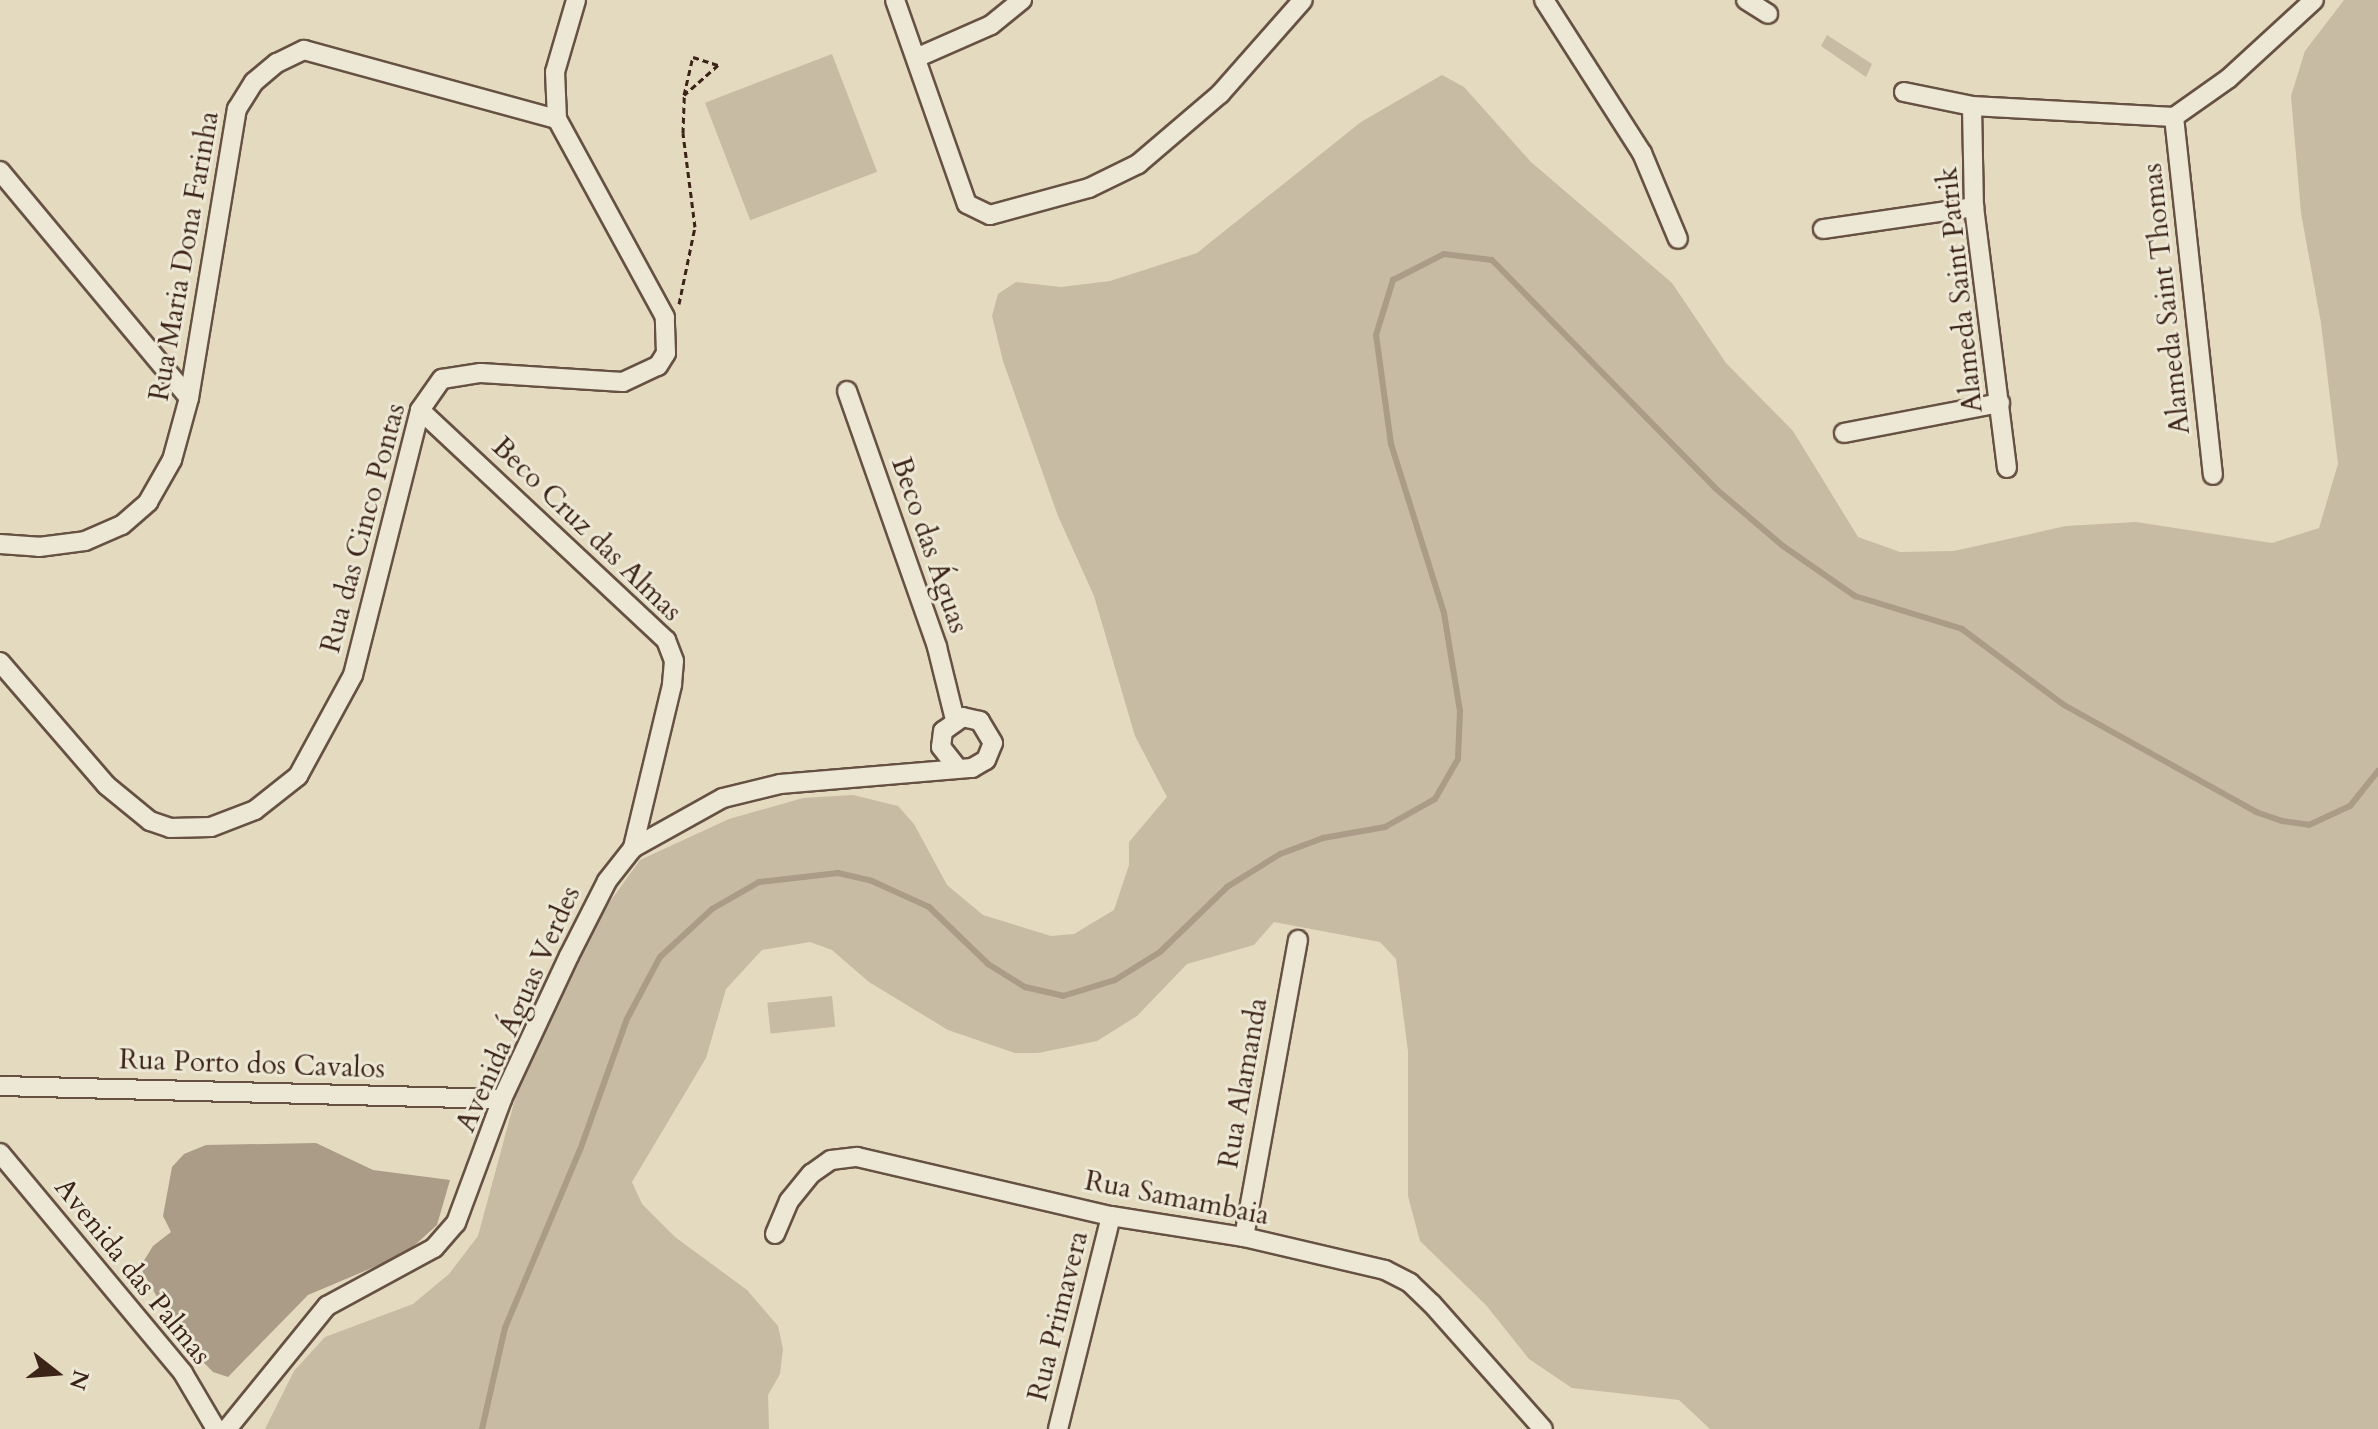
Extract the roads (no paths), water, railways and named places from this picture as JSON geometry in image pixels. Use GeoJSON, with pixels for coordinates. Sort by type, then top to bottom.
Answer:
{"type":"FeatureCollection","features":[{"type":"Feature","properties":{"kind":"street"},"geometry":{"type":"LineString","coordinates":[[557,119],[555,72],[576,0]]}},
{"type":"Feature","properties":{"kind":"street"},"geometry":{"type":"LineString","coordinates":[[895,0],[967,204],[990,215],[1089,188],[1138,164],[1220,94],[1303,0]]}},
{"type":"Feature","properties":{"kind":"street"},"geometry":{"type":"LineString","coordinates":[[916,58],[991,25],[1022,0]]}},
{"type":"Feature","properties":{"kind":"street"},"geometry":{"type":"LineString","coordinates":[[1544,0],[1642,153],[1678,239]]}},
{"type":"Feature","properties":{"kind":"street"},"geometry":{"type":"LineString","coordinates":[[1746,0],[1768,14]]}},
{"type":"Feature","properties":{"kind":"street"},"geometry":{"type":"LineString","coordinates":[[1904,92],[1972,106],[2174,117],[2229,78],[2314,0]]}},
{"type":"Feature","properties":{"kind":"street","name":"Rua Maria Dona Farinha"},"geometry":{"type":"LineString","coordinates":[[0,544],[39,547],[85,541],[122,525],[148,502],[172,460],[189,398],[237,109],[254,82],[277,63],[304,50],[557,119]]}},
{"type":"Feature","properties":{"kind":"street","name":"Alameda Saint Patrik"},"geometry":{"type":"LineString","coordinates":[[1972,106],[1974,207],[2007,468]]}},
{"type":"Feature","properties":{"kind":"street","name":"Alameda Saint Thomas"},"geometry":{"type":"LineString","coordinates":[[2174,117],[2213,475]]}},
{"type":"Feature","properties":{"kind":"street","name":"Rua das Cinco Pontas"},"geometry":{"type":"LineString","coordinates":[[0,662],[106,785],[150,821],[170,828],[211,827],[255,810],[298,776],[353,675],[420,410],[442,379],[461,373],[623,382],[658,366],[666,353],[665,317],[557,119]]}},
{"type":"Feature","properties":{"kind":"street"},"geometry":{"type":"LineString","coordinates":[[0,171],[189,398]]}},
{"type":"Feature","properties":{"kind":"street"},"geometry":{"type":"LineString","coordinates":[[1823,229],[1974,207]]}},
{"type":"Feature","properties":{"kind":"street","name":"Beco das Águas"},"geometry":{"type":"LineString","coordinates":[[847,391],[937,647],[955,720]]}},
{"type":"Feature","properties":{"kind":"street"},"geometry":{"type":"LineString","coordinates":[[1844,433],[2000,403]]}},
{"type":"Feature","properties":{"kind":"street","name":"Beco Cruz das Almas"},"geometry":{"type":"LineString","coordinates":[[420,410],[666,640],[674,661],[672,685],[633,848]]}},
{"type":"Feature","properties":{"kind":"street"},"geometry":{"type":"LineString","coordinates":[[955,720],[941,739],[944,755],[956,766]]}},
{"type":"Feature","properties":{"kind":"street","name":"Avenida Águas Verdes"},"geometry":{"type":"LineString","coordinates":[[227,1429],[327,1306],[434,1248],[456,1223],[502,1099],[607,881],[633,848],[723,798],[780,784],[980,765],[993,743],[980,721],[955,720]]}},
{"type":"Feature","properties":{"kind":"street","name":"Rua Alamanda"},"geometry":{"type":"LineString","coordinates":[[1244,1237],[1298,940]]}},
{"type":"Feature","properties":{"kind":"street","name":"Rua Porto dos Cavalos"},"geometry":{"type":"LineString","coordinates":[[0,1086],[502,1099]]}},
{"type":"Feature","properties":{"kind":"street","name":"Avenida das Palmas"},"geometry":{"type":"LineString","coordinates":[[0,1153],[183,1373],[216,1429]]}},
{"type":"Feature","properties":{"kind":"street","name":"Rua Samambaia"},"geometry":{"type":"LineString","coordinates":[[775,1234],[789,1201],[811,1174],[831,1160],[857,1157],[1111,1216],[1244,1237],[1385,1270],[1410,1283],[1543,1429]]}},
{"type":"Feature","properties":{"kind":"street","name":"Rua Primavera"},"geometry":{"type":"LineString","coordinates":[[1058,1429],[1111,1216]]}},
{"type":"Feature","properties":{"kind":"waterway"},"geometry":{"type":"LineString","coordinates":[[482,1429],[505,1328],[580,1150],[627,1019],[660,957],[712,909],[759,882],[838,873],[872,881],[929,907],[988,964],[1025,987],[1063,996],[1115,980],[1160,952],[1227,887],[1280,854],[1323,838],[1385,827],[1435,799],[1458,759],[1460,711],[1444,613],[1391,444],[1376,335],[1393,280],[1444,254],[1492,260],[1715,488],[1783,546],[1855,596],[1962,629],[2064,705],[2256,812],[2282,821],[2309,825],[2350,806],[2378,771]]}}]}
